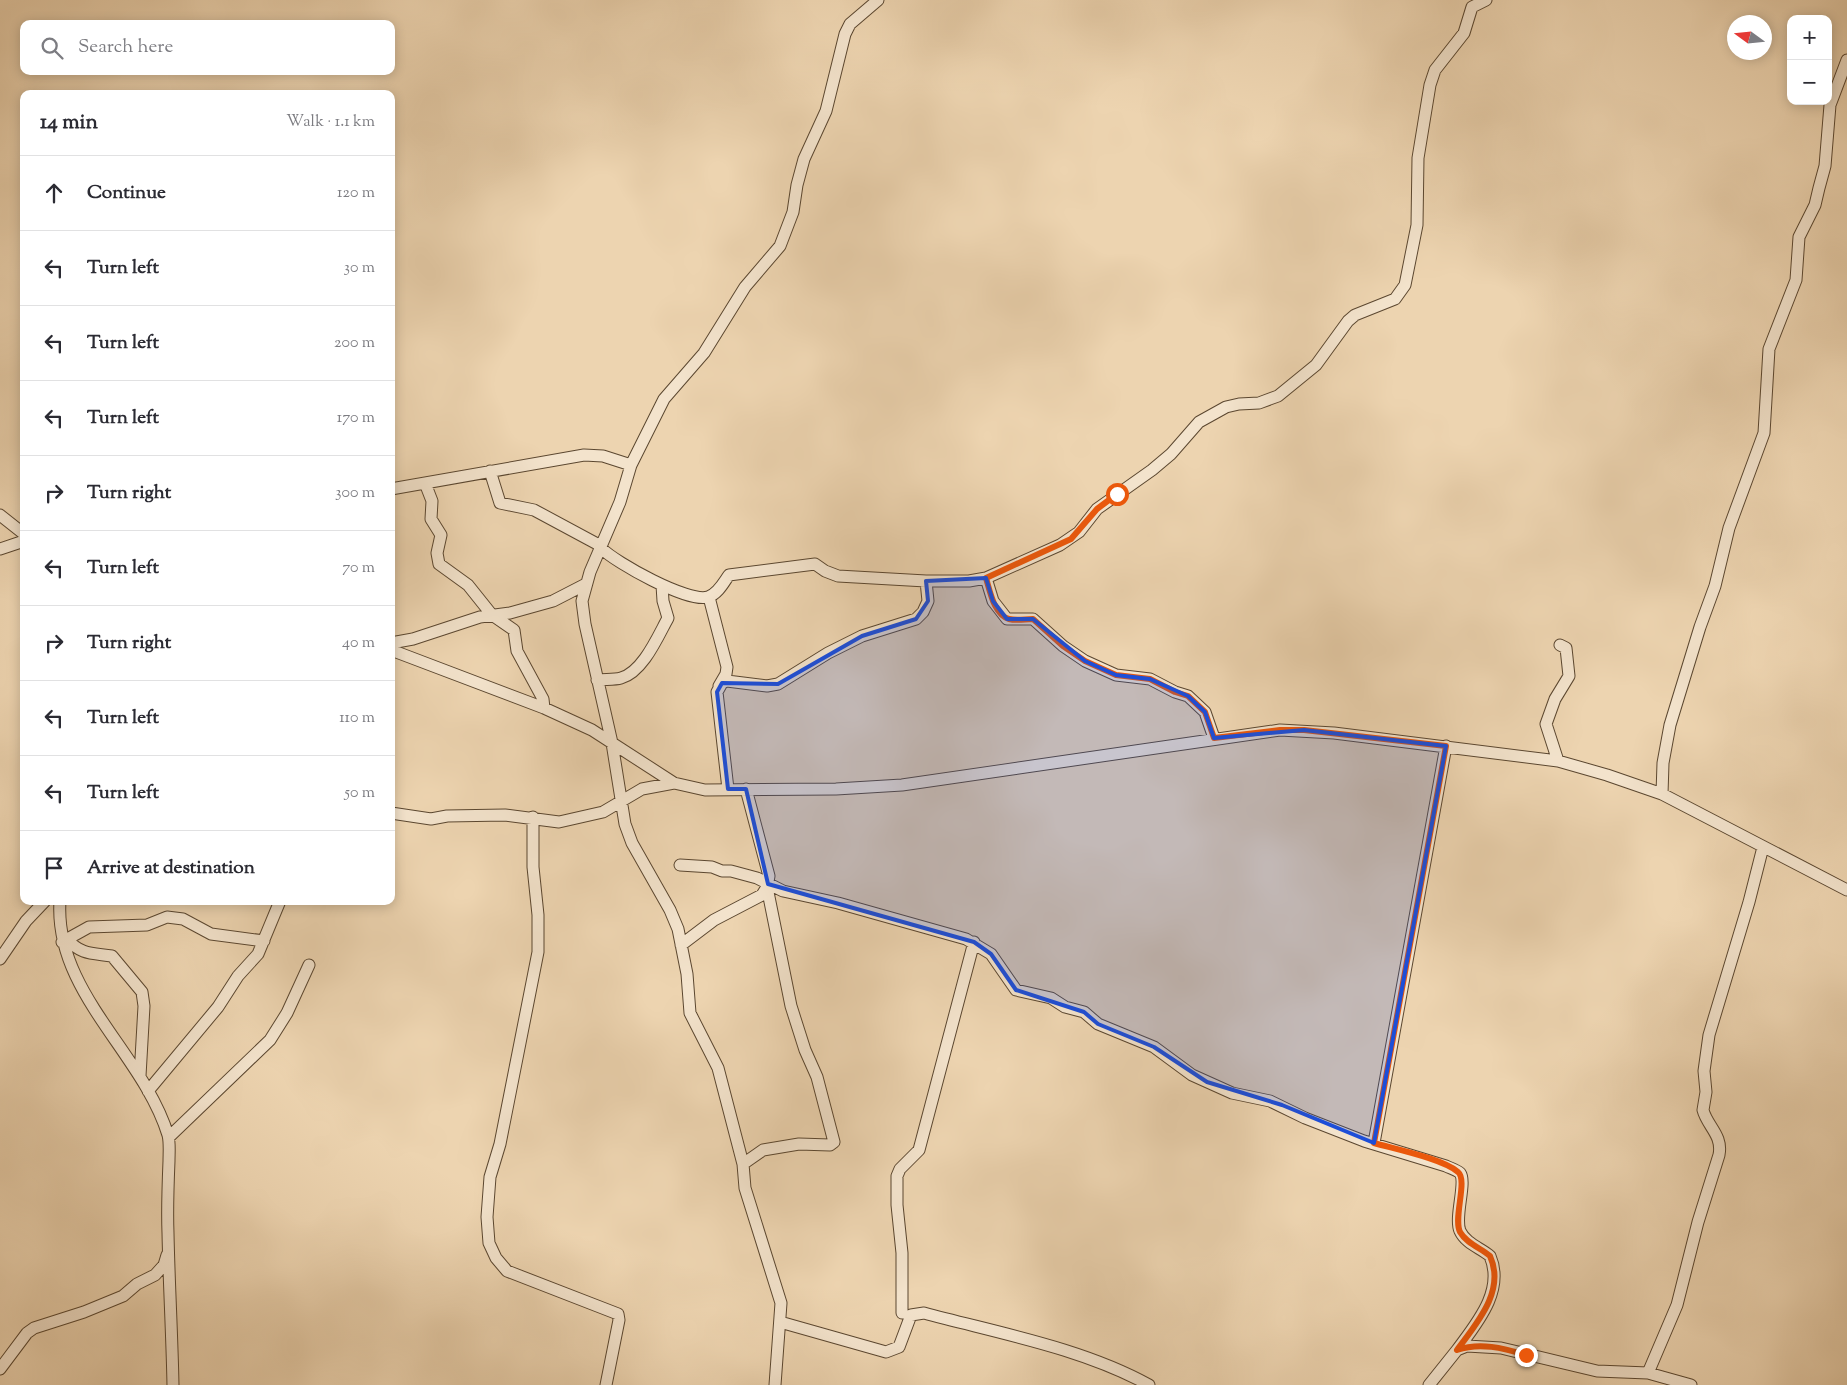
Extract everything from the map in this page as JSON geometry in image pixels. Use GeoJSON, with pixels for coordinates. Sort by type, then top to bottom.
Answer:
{"type":"FeatureCollection","features":[{"type":"Feature","properties":{"kind":"street"},"geometry":{"type":"LineString","coordinates":[[775,1385],[781,1303],[745,1188],[743,1164],[718,1068],[690,1013],[687,974],[678,928],[670,910],[632,844],[620,802],[612,743],[582,606],[586,584],[620,502],[632,465],[664,399],[704,353],[745,287],[780,246],[793,212],[797,185],[804,159],[826,111],[845,34],[850,24],[878,0]]}},
{"type":"Feature","properties":{"kind":"street"},"geometry":{"type":"LineString","coordinates":[[490,471],[500,503],[534,510],[601,547],[613,559],[662,585],[690,596],[709,597],[716,593],[729,575],[815,564],[825,571],[838,576],[926,581],[969,581],[986,578],[1071,539],[1097,509],[1152,470],[1171,454],[1199,422],[1226,407],[1259,403],[1278,396],[1316,364],[1348,320],[1355,315],[1395,299],[1401,294],[1412,256],[1417,225],[1418,158],[1425,105],[1432,78],[1464,33],[1472,7],[1486,0]]}},
{"type":"Feature","properties":{"kind":"street"},"geometry":{"type":"LineString","coordinates":[[1662,794],[1663,763],[1670,725],[1700,627],[1715,586],[1729,528],[1764,433],[1769,349],[1796,280],[1799,237],[1815,205],[1820,188],[1825,166],[1830,105],[1847,60]]}},
{"type":"Feature","properties":{"kind":"street"},"geometry":{"type":"LineString","coordinates":[[395,488],[584,455],[603,456],[632,465]]}},
{"type":"Feature","properties":{"kind":"street"},"geometry":{"type":"LineString","coordinates":[[425,483],[432,501],[431,519],[442,535],[437,553],[439,564],[468,584],[492,616],[514,630],[515,646],[543,699],[544,708]]}},
{"type":"Feature","properties":{"kind":"street"},"geometry":{"type":"LineString","coordinates":[[0,515],[20,531]]}},
{"type":"Feature","properties":{"kind":"street"},"geometry":{"type":"LineString","coordinates":[[0,549],[20,542]]}},
{"type":"Feature","properties":{"kind":"street"},"geometry":{"type":"LineString","coordinates":[[986,578],[993,601],[1000,614],[1007,619],[1033,619],[1063,646],[1085,661],[1116,675],[1150,679],[1175,692],[1188,696],[1205,712],[1214,738]]}},
{"type":"Feature","properties":{"kind":"street"},"geometry":{"type":"LineString","coordinates":[[719,688],[722,683],[727,681],[767,686],[778,684],[828,653],[862,636],[916,619],[923,612],[928,601],[926,581]]}},
{"type":"Feature","properties":{"kind":"street"},"geometry":{"type":"LineString","coordinates":[[395,642],[413,640],[480,617],[492,616],[553,601],[586,584]]}},
{"type":"Feature","properties":{"kind":"street"},"geometry":{"type":"LineString","coordinates":[[597,680],[621,678],[634,671],[648,655],[668,618],[663,601],[662,585]]}},
{"type":"Feature","properties":{"kind":"street"},"geometry":{"type":"LineString","coordinates":[[709,597],[727,667],[719,688],[719,716],[728,788]]}},
{"type":"Feature","properties":{"kind":"street"},"geometry":{"type":"LineString","coordinates":[[1558,761],[1546,727],[1556,699],[1569,676],[1566,648],[1560,644]]}},
{"type":"Feature","properties":{"kind":"street"},"geometry":{"type":"LineString","coordinates":[[395,652],[544,708],[592,730],[674,784]]}},
{"type":"Feature","properties":{"kind":"street"},"geometry":{"type":"LineString","coordinates":[[395,814],[431,819],[447,816],[532,817],[559,822],[604,812],[642,789],[674,784],[705,790],[728,788],[746,790],[836,789],[902,784],[1214,738],[1280,730],[1304,730],[1558,761],[1607,774],[1662,794],[1847,890]]}},
{"type":"Feature","properties":{"kind":"street"},"geometry":{"type":"LineString","coordinates":[[1374,1143],[1446,746]]}},
{"type":"Feature","properties":{"kind":"street"},"geometry":{"type":"LineString","coordinates":[[743,1164],[763,1150],[799,1144],[830,1145],[834,1142],[817,1077],[805,1050],[791,1006],[768,886],[769,876],[746,790]]}},
{"type":"Feature","properties":{"kind":"street"},"geometry":{"type":"LineString","coordinates":[[532,817],[533,867],[538,915],[538,952],[500,1144],[490,1177],[487,1217],[489,1243],[496,1258],[507,1270],[618,1314],[619,1320],[606,1385]]}},
{"type":"Feature","properties":{"kind":"street"},"geometry":{"type":"LineString","coordinates":[[1648,1373],[1677,1305],[1698,1222],[1720,1154],[1715,1129],[1703,1110],[1706,1092],[1704,1071],[1708,1035],[1749,902],[1763,847]]}},
{"type":"Feature","properties":{"kind":"street"},"geometry":{"type":"LineString","coordinates":[[680,865],[712,867],[722,872],[731,871],[783,891],[838,903],[974,942],[992,954],[1016,990],[1051,998],[1065,1007],[1084,1012],[1098,1024],[1154,1047],[1192,1075],[1232,1093],[1282,1105],[1305,1118],[1446,1166],[1459,1173],[1462,1180],[1457,1222],[1460,1232],[1468,1242],[1490,1256],[1494,1282],[1493,1291],[1479,1320],[1429,1385]]}},
{"type":"Feature","properties":{"kind":"street"},"geometry":{"type":"LineString","coordinates":[[681,945],[714,920],[762,895],[768,886]]}},
{"type":"Feature","properties":{"kind":"street"},"geometry":{"type":"LineString","coordinates":[[0,959],[26,921],[41,905]]}},
{"type":"Feature","properties":{"kind":"street"},"geometry":{"type":"LineString","coordinates":[[60,905],[58,922],[79,983],[140,1076],[169,1137],[169,1251],[173,1385]]}},
{"type":"Feature","properties":{"kind":"street"},"geometry":{"type":"LineString","coordinates":[[148,1091],[218,1007],[238,976],[258,954],[278,905]]}},
{"type":"Feature","properties":{"kind":"street"},"geometry":{"type":"LineString","coordinates":[[64,941],[89,927],[147,925],[167,917],[183,919],[211,934],[264,941]]}},
{"type":"Feature","properties":{"kind":"street"},"geometry":{"type":"LineString","coordinates":[[64,941],[76,950],[112,956],[142,992],[144,1006],[140,1076]]}},
{"type":"Feature","properties":{"kind":"street"},"geometry":{"type":"LineString","coordinates":[[902,1313],[902,1253],[897,1204],[897,1176],[900,1169],[919,1150],[974,942]]}},
{"type":"Feature","properties":{"kind":"street"},"geometry":{"type":"LineString","coordinates":[[169,1137],[270,1040],[287,1013],[309,965]]}},
{"type":"Feature","properties":{"kind":"street"},"geometry":{"type":"LineString","coordinates":[[0,1369],[27,1333],[34,1328],[84,1312],[123,1296],[137,1284],[155,1274],[164,1265],[169,1251]]}},
{"type":"Feature","properties":{"kind":"street"},"geometry":{"type":"LineString","coordinates":[[780,1322],[886,1352],[899,1347],[911,1316],[924,1313],[1045,1345],[1126,1373],[1149,1385]]}},
{"type":"Feature","properties":{"kind":"street"},"geometry":{"type":"LineString","coordinates":[[1457,1350],[1467,1346],[1502,1348],[1598,1371],[1648,1373],[1691,1385]]}},
{"type":"Feature","properties":{"kind":"street"},"geometry":{"type":"LineString","coordinates":[[1609,1385],[1612,1372]]}},
{"type":"Feature","properties":{"kind":"highlighted area"},"geometry":{"type":"Polygon","coordinates":[[[986,578],[993,601],[1007,619],[1033,619],[1085,661],[1116,675],[1150,679],[1188,696],[1205,712],[1214,738],[1304,730],[1446,746],[1374,1143],[1282,1105],[1207,1082],[1154,1047],[1098,1024],[1084,1012],[1016,990],[991,954],[974,942],[768,884],[746,789],[728,789],[717,692],[722,683],[778,684],[862,636],[916,619],[928,601],[926,581],[986,578]]]}},
{"type":"Feature","properties":{"kind":"route"},"geometry":{"type":"LineString","coordinates":[[1117,494],[1097,509],[1071,539],[1060,546],[986,578],[993,601],[1000,614],[1007,619],[1033,619],[1040,623],[1070,652],[1116,675],[1128,678],[1150,679],[1175,692],[1188,696],[1205,712],[1214,738],[1280,730],[1304,730],[1446,746],[1374,1143],[1446,1166],[1459,1173],[1462,1180],[1457,1222],[1460,1232],[1468,1242],[1490,1256],[1494,1271],[1494,1282],[1493,1291],[1479,1320],[1457,1350],[1467,1346],[1480,1346],[1502,1348],[1526,1355]]}}]}
